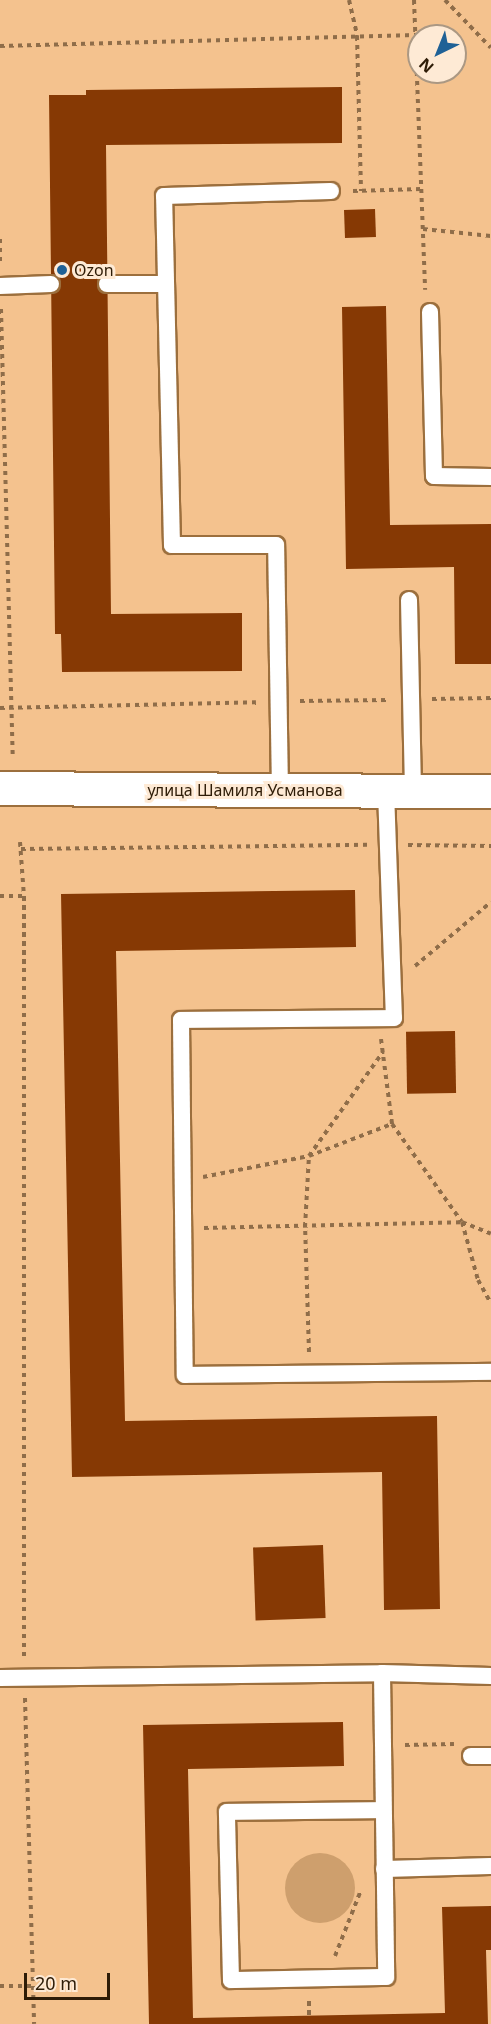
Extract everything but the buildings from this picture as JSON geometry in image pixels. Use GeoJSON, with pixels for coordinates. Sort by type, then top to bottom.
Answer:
{"type":"FeatureCollection","features":[{"type":"Feature","properties":{"kind":"street","name":"улица Шамиля Усманова"},"geometry":{"type":"LineString","coordinates":[[0,788],[280,792],[491,791]]}},
{"type":"Feature","properties":{"kind":"lane"},"geometry":{"type":"LineString","coordinates":[[280,792],[276,545],[172,545],[164,196],[331,192]]}},
{"type":"Feature","properties":{"kind":"lane"},"geometry":{"type":"LineString","coordinates":[[0,286],[51,284]]}},
{"type":"Feature","properties":{"kind":"lane"},"geometry":{"type":"LineString","coordinates":[[107,284],[166,284]]}},
{"type":"Feature","properties":{"kind":"lane"},"geometry":{"type":"LineString","coordinates":[[430,312],[434,476],[491,477]]}},
{"type":"Feature","properties":{"kind":"lane"},"geometry":{"type":"LineString","coordinates":[[409,600],[410,700],[399,791],[388,845],[394,1018],[181,1020],[185,1375],[491,1372]]}},
{"type":"Feature","properties":{"kind":"lane"},"geometry":{"type":"LineString","coordinates":[[382,1673],[386,1977],[231,1980],[227,1812],[383,1810]]}},
{"type":"Feature","properties":{"kind":"lane"},"geometry":{"type":"LineString","coordinates":[[0,1678],[382,1673],[491,1676]]}},
{"type":"Feature","properties":{"kind":"lane"},"geometry":{"type":"LineString","coordinates":[[471,1756],[491,1756]]}},
{"type":"Feature","properties":{"kind":"lane"},"geometry":{"type":"LineString","coordinates":[[384,1869],[491,1866]]}},
{"type":"Feature","properties":{"kind":"path"},"geometry":{"type":"LineString","coordinates":[[349,0],[357,36],[361,191]]}},
{"type":"Feature","properties":{"kind":"path"},"geometry":{"type":"LineString","coordinates":[[414,0],[415,24]]}},
{"type":"Feature","properties":{"kind":"path"},"geometry":{"type":"LineString","coordinates":[[445,0],[491,48]]}},
{"type":"Feature","properties":{"kind":"path"},"geometry":{"type":"LineString","coordinates":[[0,46],[407,34]]}},
{"type":"Feature","properties":{"kind":"path"},"geometry":{"type":"LineString","coordinates":[[418,84],[425,298],[430,312]]}},
{"type":"Feature","properties":{"kind":"path"},"geometry":{"type":"LineString","coordinates":[[331,192],[421,189]]}},
{"type":"Feature","properties":{"kind":"path"},"geometry":{"type":"LineString","coordinates":[[423,229],[491,236]]}},
{"type":"Feature","properties":{"kind":"path"},"geometry":{"type":"LineString","coordinates":[[0,239],[2,427],[13,757]]}},
{"type":"Feature","properties":{"kind":"path"},"geometry":{"type":"LineString","coordinates":[[0,708],[491,698]]}},
{"type":"Feature","properties":{"kind":"path"},"geometry":{"type":"LineString","coordinates":[[20,842],[24,896],[24,1677],[34,2024]]}},
{"type":"Feature","properties":{"kind":"path"},"geometry":{"type":"LineString","coordinates":[[21,849],[491,846]]}},
{"type":"Feature","properties":{"kind":"path"},"geometry":{"type":"LineString","coordinates":[[0,896],[24,896]]}},
{"type":"Feature","properties":{"kind":"path"},"geometry":{"type":"LineString","coordinates":[[393,984],[491,902]]}},
{"type":"Feature","properties":{"kind":"path"},"geometry":{"type":"LineString","coordinates":[[394,1018],[380,1028],[392,1124],[462,1222],[478,1280],[491,1303]]}},
{"type":"Feature","properties":{"kind":"path"},"geometry":{"type":"LineString","coordinates":[[310,1373],[305,1227],[309,1156],[383,1052]]}},
{"type":"Feature","properties":{"kind":"path"},"geometry":{"type":"LineString","coordinates":[[183,1181],[309,1156],[392,1124]]}},
{"type":"Feature","properties":{"kind":"path"},"geometry":{"type":"LineString","coordinates":[[185,1228],[462,1222],[491,1234]]}},
{"type":"Feature","properties":{"kind":"path"},"geometry":{"type":"LineString","coordinates":[[382,1745],[458,1744]]}},
{"type":"Feature","properties":{"kind":"path"},"geometry":{"type":"LineString","coordinates":[[0,1986],[34,1986]]}},
{"type":"Feature","properties":{"kind":"shaded area"},"geometry":{"type":"Polygon","coordinates":[[[327,1853],[340,1859],[349,1868],[353,1874],[355,1888],[353,1902],[345,1913],[334,1921],[313,1923],[295,1913],[287,1902],[285,1881],[295,1863],[306,1855],[327,1853]]]}},
{"type":"Feature","properties":{"kind":"place","name":"Ozon"},"geometry":{"type":"Point","coordinates":[62,270]}}]}
